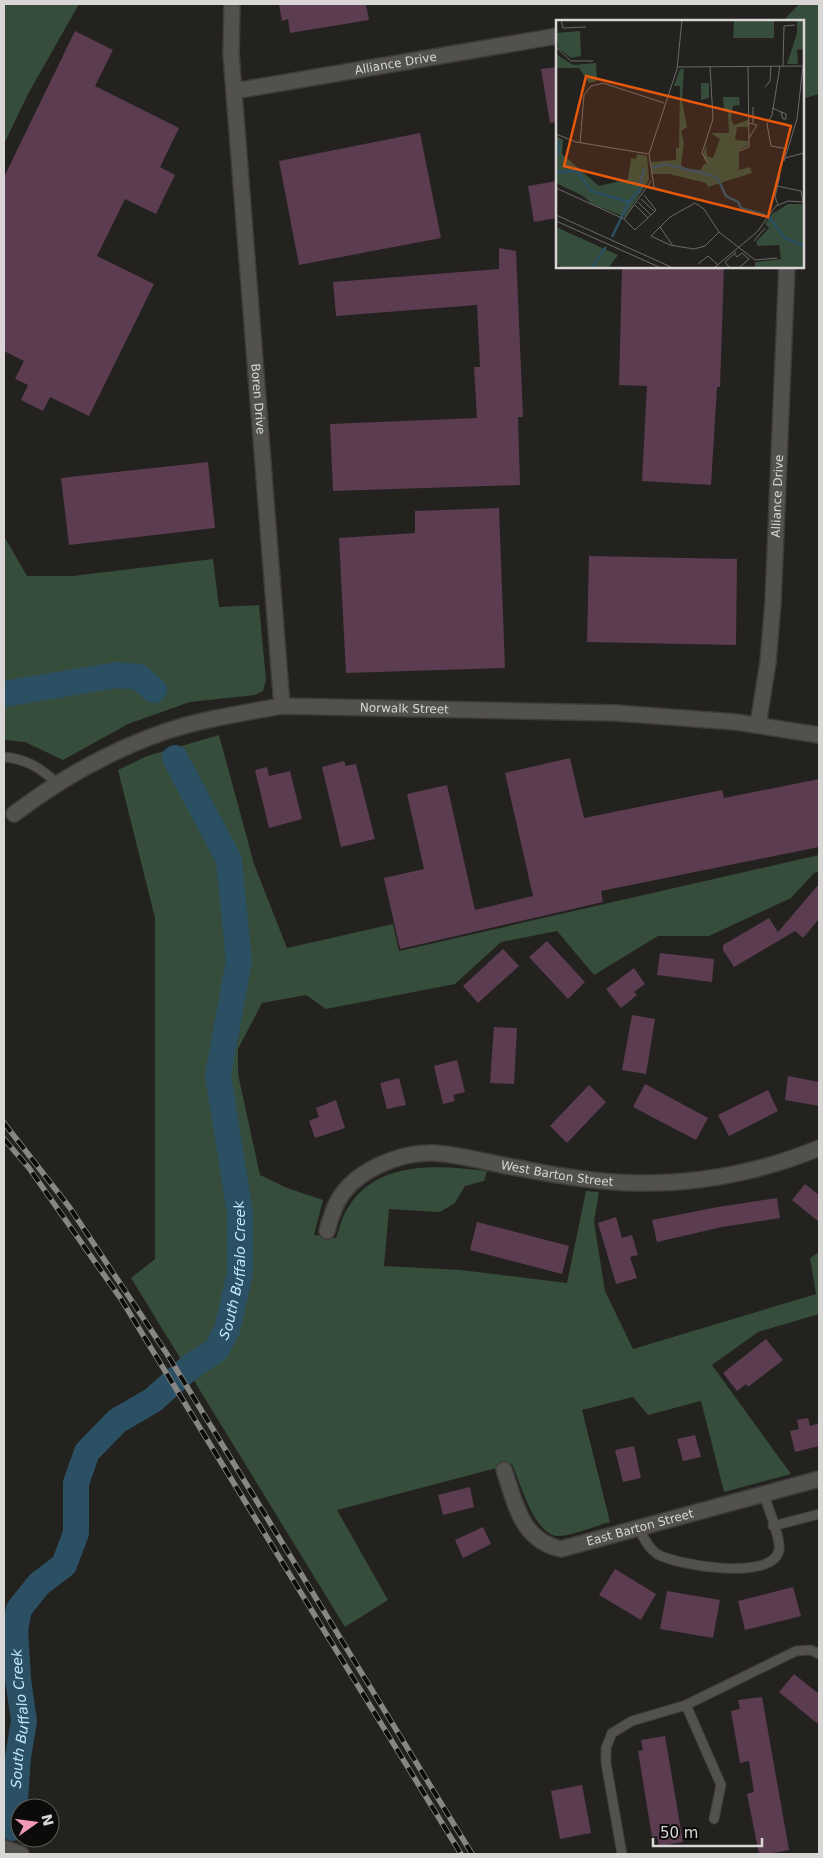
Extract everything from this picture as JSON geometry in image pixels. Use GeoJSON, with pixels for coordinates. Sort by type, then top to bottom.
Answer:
{"type":"FeatureCollection","features":[{"type":"Feature","properties":{"kind":"street","name":"Boren Drive"},"geometry":{"type":"LineString","coordinates":[[232,4],[231,54],[282,706]]}},
{"type":"Feature","properties":{"kind":"street","name":"Alliance Drive"},"geometry":{"type":"LineString","coordinates":[[234,91],[556,36]]}},
{"type":"Feature","properties":{"kind":"street","name":"Alliance Drive"},"geometry":{"type":"LineString","coordinates":[[758,725],[768,662],[773,603],[787,268]]}},
{"type":"Feature","properties":{"kind":"street","name":"Norwalk Street"},"geometry":{"type":"LineString","coordinates":[[14,814],[58,783],[97,761],[167,731],[228,716],[282,706],[607,712],[758,725],[819,735]]}},
{"type":"Feature","properties":{"kind":"street","name":"West Barton Street"},"geometry":{"type":"LineString","coordinates":[[327,1231],[339,1198],[353,1182],[374,1167],[406,1156],[433,1153],[570,1178],[661,1182],[721,1177],[760,1169],[819,1148]]}},
{"type":"Feature","properties":{"kind":"street","name":"East Barton Street"},"geometry":{"type":"LineString","coordinates":[[504,1470],[527,1529],[537,1540],[561,1549],[819,1479]]}},
{"type":"Feature","properties":{"kind":"street"},"geometry":{"type":"LineString","coordinates":[[4,1848],[21,1854]]}},
{"type":"Feature","properties":{"kind":"lane"},"geometry":{"type":"LineString","coordinates":[[4,757],[22,759],[39,767],[58,783]]}},
{"type":"Feature","properties":{"kind":"lane"},"geometry":{"type":"LineString","coordinates":[[639,1529],[656,1553],[672,1560],[726,1569],[748,1568],[774,1558],[779,1552],[779,1543],[764,1495]]}},
{"type":"Feature","properties":{"kind":"lane"},"geometry":{"type":"LineString","coordinates":[[773,1526],[819,1514]]}},
{"type":"Feature","properties":{"kind":"lane"},"geometry":{"type":"LineString","coordinates":[[622,1854],[606,1763],[606,1748],[612,1733],[632,1721],[686,1705],[796,1651],[811,1650],[819,1654]]}},
{"type":"Feature","properties":{"kind":"lane"},"geometry":{"type":"LineString","coordinates":[[686,1705],[721,1785],[714,1819]]}},
{"type":"Feature","properties":{"kind":"green space"},"geometry":{"type":"Polygon","coordinates":[[[4,4],[79,4],[28,94],[4,144],[4,4]]]}},
{"type":"Feature","properties":{"kind":"green space"},"geometry":{"type":"Polygon","coordinates":[[[799,4],[819,4],[819,94],[803,99],[803,20],[784,20],[799,4]]]}},
{"type":"Feature","properties":{"kind":"green space"},"geometry":{"type":"Polygon","coordinates":[[[4,536],[27,576],[73,576],[213,559],[219,607],[259,605],[266,680],[263,691],[255,695],[190,702],[128,724],[63,760],[25,742],[4,740],[4,536]]]}},
{"type":"Feature","properties":{"kind":"green space"},"geometry":{"type":"Polygon","coordinates":[[[219,735],[254,864],[287,948],[393,924],[399,951],[819,855],[819,872],[814,873],[791,898],[709,936],[658,936],[594,975],[557,931],[501,942],[455,984],[326,1009],[306,995],[262,1003],[238,1049],[238,1074],[260,1175],[287,1188],[323,1200],[314,1235],[336,1238],[344,1216],[357,1195],[372,1183],[389,1174],[427,1167],[487,1171],[484,1181],[465,1186],[455,1203],[440,1212],[389,1209],[384,1266],[461,1270],[567,1283],[586,1191],[599,1192],[594,1222],[605,1291],[633,1349],[816,1294],[810,1258],[819,1252],[819,1314],[758,1332],[712,1365],[791,1474],[724,1492],[701,1401],[648,1415],[633,1397],[582,1410],[610,1522],[567,1535],[552,1535],[536,1520],[512,1464],[337,1510],[388,1600],[345,1627],[131,1278],[155,1259],[155,918],[118,770],[147,756],[219,735]]]}},
{"type":"Feature","properties":{"kind":"building"},"geometry":{"type":"Polygon","coordinates":[[[279,4],[366,4],[369,20],[290,33],[288,19],[282,21],[279,4]]]}},
{"type":"Feature","properties":{"kind":"building"},"geometry":{"type":"Polygon","coordinates":[[[75,31],[113,50],[95,86],[179,128],[160,167],[175,175],[156,214],[125,199],[97,256],[154,284],[89,416],[50,397],[43,411],[21,400],[28,385],[15,379],[24,361],[4,351],[4,177],[75,31]]]}},
{"type":"Feature","properties":{"kind":"building"},"geometry":{"type":"Polygon","coordinates":[[[556,67],[556,122],[550,123],[541,69],[556,67]]]}},
{"type":"Feature","properties":{"kind":"building"},"geometry":{"type":"Polygon","coordinates":[[[420,133],[441,238],[299,265],[279,161],[420,133]]]}},
{"type":"Feature","properties":{"kind":"building"},"geometry":{"type":"Polygon","coordinates":[[[556,181],[556,218],[534,222],[528,186],[556,181]]]}},
{"type":"Feature","properties":{"kind":"building"},"geometry":{"type":"Polygon","coordinates":[[[499,248],[516,251],[523,417],[518,417],[520,485],[333,491],[330,424],[477,418],[474,367],[480,367],[477,305],[336,316],[333,282],[499,269],[499,248]]]}},
{"type":"Feature","properties":{"kind":"building"},"geometry":{"type":"Polygon","coordinates":[[[622,268],[724,268],[720,387],[717,387],[711,485],[642,481],[647,386],[619,385],[622,268]]]}},
{"type":"Feature","properties":{"kind":"building"},"geometry":{"type":"Polygon","coordinates":[[[208,462],[215,528],[69,545],[61,478],[208,462]]]}},
{"type":"Feature","properties":{"kind":"building"},"geometry":{"type":"Polygon","coordinates":[[[499,508],[505,668],[346,673],[339,538],[415,533],[415,511],[499,508]]]}},
{"type":"Feature","properties":{"kind":"building"},"geometry":{"type":"Polygon","coordinates":[[[589,556],[737,559],[736,645],[587,642],[589,556]]]}},
{"type":"Feature","properties":{"kind":"building"},"geometry":{"type":"Polygon","coordinates":[[[570,758],[584,818],[722,790],[724,798],[819,779],[819,847],[601,891],[603,902],[400,949],[384,878],[424,869],[407,794],[447,785],[475,910],[533,896],[505,773],[570,758]]]}},
{"type":"Feature","properties":{"kind":"building"},"geometry":{"type":"Polygon","coordinates":[[[344,761],[346,766],[356,764],[375,839],[341,847],[322,767],[344,761]]]}},
{"type":"Feature","properties":{"kind":"building"},"geometry":{"type":"Polygon","coordinates":[[[267,767],[269,776],[290,771],[302,819],[269,828],[255,770],[267,767]]]}},
{"type":"Feature","properties":{"kind":"building"},"geometry":{"type":"Polygon","coordinates":[[[819,884],[819,919],[803,938],[795,931],[734,967],[723,950],[723,945],[769,918],[778,932],[819,884]]]}},
{"type":"Feature","properties":{"kind":"building"},"geometry":{"type":"Polygon","coordinates":[[[547,941],[585,982],[568,999],[529,957],[547,941]]]}},
{"type":"Feature","properties":{"kind":"building"},"geometry":{"type":"Polygon","coordinates":[[[503,949],[519,966],[478,1003],[463,986],[503,949]]]}},
{"type":"Feature","properties":{"kind":"building"},"geometry":{"type":"Polygon","coordinates":[[[660,953],[714,959],[712,982],[657,975],[660,953]]]}},
{"type":"Feature","properties":{"kind":"building"},"geometry":{"type":"Polygon","coordinates":[[[634,968],[645,984],[634,992],[637,995],[621,1008],[606,989],[634,968]]]}},
{"type":"Feature","properties":{"kind":"building"},"geometry":{"type":"Polygon","coordinates":[[[632,1015],[655,1019],[646,1074],[622,1070],[632,1015]]]}},
{"type":"Feature","properties":{"kind":"building"},"geometry":{"type":"Polygon","coordinates":[[[494,1027],[517,1028],[514,1084],[490,1083],[494,1027]]]}},
{"type":"Feature","properties":{"kind":"building"},"geometry":{"type":"Polygon","coordinates":[[[457,1060],[465,1092],[453,1095],[455,1101],[443,1104],[434,1066],[457,1060]]]}},
{"type":"Feature","properties":{"kind":"building"},"geometry":{"type":"Polygon","coordinates":[[[788,1076],[819,1082],[819,1106],[785,1100],[788,1076]]]}},
{"type":"Feature","properties":{"kind":"building"},"geometry":{"type":"Polygon","coordinates":[[[399,1078],[406,1105],[387,1109],[380,1083],[399,1078]]]}},
{"type":"Feature","properties":{"kind":"building"},"geometry":{"type":"Polygon","coordinates":[[[645,1084],[708,1118],[696,1140],[633,1107],[645,1084]]]}},
{"type":"Feature","properties":{"kind":"building"},"geometry":{"type":"Polygon","coordinates":[[[589,1085],[606,1102],[567,1143],[550,1126],[589,1085]]]}},
{"type":"Feature","properties":{"kind":"building"},"geometry":{"type":"Polygon","coordinates":[[[768,1090],[778,1111],[729,1136],[718,1115],[768,1090]]]}},
{"type":"Feature","properties":{"kind":"building"},"geometry":{"type":"Polygon","coordinates":[[[336,1100],[345,1128],[315,1138],[309,1121],[319,1117],[316,1108],[336,1100]]]}},
{"type":"Feature","properties":{"kind":"building"},"geometry":{"type":"Polygon","coordinates":[[[805,1184],[819,1195],[819,1222],[792,1200],[805,1184]]]}},
{"type":"Feature","properties":{"kind":"building"},"geometry":{"type":"Polygon","coordinates":[[[777,1198],[780,1218],[722,1227],[657,1242],[652,1220],[777,1198]]]}},
{"type":"Feature","properties":{"kind":"building"},"geometry":{"type":"Polygon","coordinates":[[[616,1217],[622,1238],[632,1235],[638,1255],[630,1257],[637,1278],[616,1284],[598,1223],[616,1217]]]}},
{"type":"Feature","properties":{"kind":"building"},"geometry":{"type":"Polygon","coordinates":[[[477,1222],[569,1246],[562,1274],[470,1250],[477,1222]]]}},
{"type":"Feature","properties":{"kind":"building"},"geometry":{"type":"Polygon","coordinates":[[[766,1339],[783,1360],[748,1387],[746,1384],[737,1391],[723,1373],[766,1339]]]}},
{"type":"Feature","properties":{"kind":"building"},"geometry":{"type":"Polygon","coordinates":[[[808,1418],[810,1426],[819,1423],[819,1446],[795,1452],[790,1431],[799,1429],[797,1420],[808,1418]]]}},
{"type":"Feature","properties":{"kind":"building"},"geometry":{"type":"Polygon","coordinates":[[[695,1435],[701,1457],[683,1461],[677,1439],[695,1435]]]}},
{"type":"Feature","properties":{"kind":"building"},"geometry":{"type":"Polygon","coordinates":[[[634,1446],[641,1478],[623,1482],[615,1450],[634,1446]]]}},
{"type":"Feature","properties":{"kind":"building"},"geometry":{"type":"Polygon","coordinates":[[[470,1487],[474,1507],[443,1515],[438,1495],[470,1487]]]}},
{"type":"Feature","properties":{"kind":"building"},"geometry":{"type":"Polygon","coordinates":[[[483,1527],[491,1544],[463,1558],[455,1540],[483,1527]]]}},
{"type":"Feature","properties":{"kind":"building"},"geometry":{"type":"Polygon","coordinates":[[[615,1569],[656,1594],[641,1620],[599,1595],[615,1569]]]}},
{"type":"Feature","properties":{"kind":"building"},"geometry":{"type":"Polygon","coordinates":[[[793,1587],[801,1616],[745,1630],[738,1601],[793,1587]]]}},
{"type":"Feature","properties":{"kind":"building"},"geometry":{"type":"Polygon","coordinates":[[[667,1591],[720,1600],[713,1638],[660,1629],[667,1591]]]}},
{"type":"Feature","properties":{"kind":"building"},"geometry":{"type":"Polygon","coordinates":[[[794,1674],[819,1694],[819,1725],[779,1692],[794,1674]]]}},
{"type":"Feature","properties":{"kind":"building"},"geometry":{"type":"Polygon","coordinates":[[[762,1697],[789,1850],[767,1854],[759,1854],[747,1794],[754,1792],[749,1761],[740,1763],[731,1711],[740,1709],[738,1700],[762,1697]]]}},
{"type":"Feature","properties":{"kind":"building"},"geometry":{"type":"Polygon","coordinates":[[[665,1736],[683,1842],[659,1846],[657,1836],[652,1837],[638,1751],[643,1750],[641,1740],[665,1736]]]}},
{"type":"Feature","properties":{"kind":"building"},"geometry":{"type":"Polygon","coordinates":[[[582,1785],[591,1833],[560,1839],[551,1791],[582,1785]]]}},
{"type":"Feature","properties":{"kind":"waterway","name":"South Buffalo Creek"},"geometry":{"type":"LineString","coordinates":[[4,694],[117,675],[139,677],[154,690]]}},
{"type":"Feature","properties":{"kind":"waterway","name":"South Buffalo Creek"},"geometry":{"type":"LineString","coordinates":[[15,1798],[18,1757],[24,1721],[18,1679],[15,1630],[19,1609],[39,1584],[64,1565],[76,1533],[76,1483],[87,1452],[117,1421],[153,1400],[190,1367],[216,1350],[227,1330],[240,1273],[240,1213],[218,1075],[239,961],[229,860],[175,758]]}},
{"type":"Feature","properties":{"kind":"railway"},"geometry":{"type":"LineString","coordinates":[[4,1123],[70,1208],[167,1354],[472,1854]]}},
{"type":"Feature","properties":{"kind":"railway"},"geometry":{"type":"LineString","coordinates":[[4,1139],[29,1168],[121,1299],[461,1854]]}}]}
